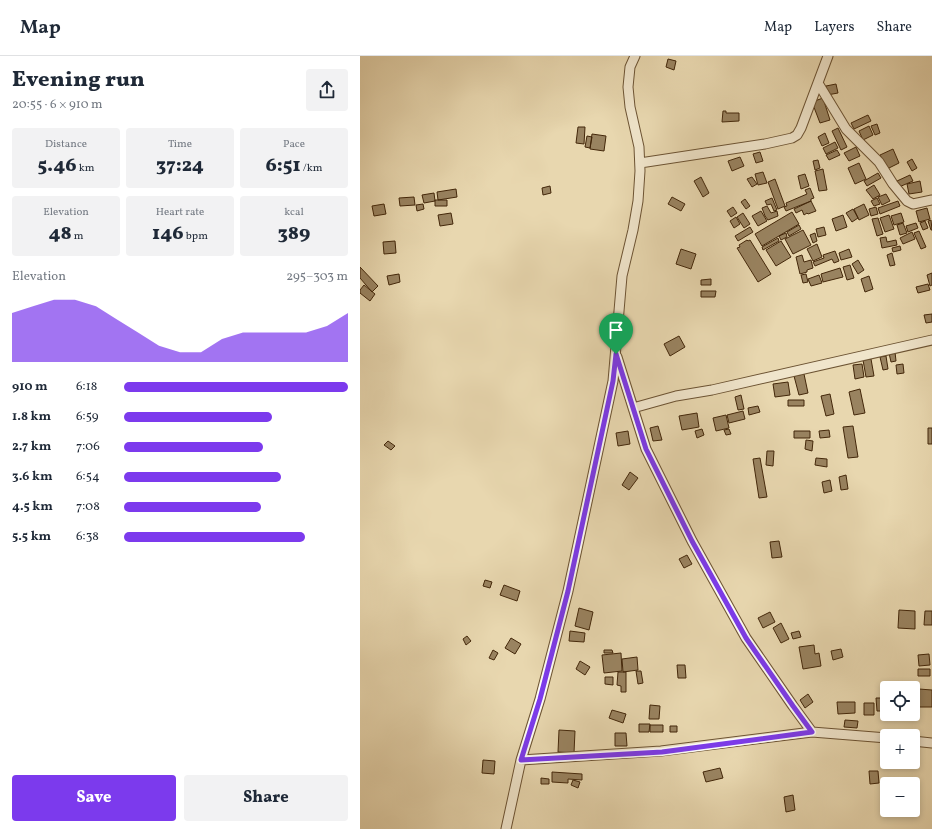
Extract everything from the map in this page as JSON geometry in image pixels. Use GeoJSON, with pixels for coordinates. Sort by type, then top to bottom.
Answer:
{"type":"FeatureCollection","features":[{"type":"Feature","properties":{"kind":"street"},"geometry":{"type":"LineString","coordinates":[[506,829],[521,760],[540,699],[568,591],[613,381],[622,276],[638,201],[640,163],[639,147],[630,107],[628,87],[630,67],[635,56]]}},
{"type":"Feature","properties":{"kind":"street"},"geometry":{"type":"LineString","coordinates":[[640,163],[766,144],[792,138],[797,135],[801,128],[828,56]]}},
{"type":"Feature","properties":{"kind":"street"},"geometry":{"type":"LineString","coordinates":[[818,84],[846,129],[879,162],[907,202],[912,204],[932,200]]}},
{"type":"Feature","properties":{"kind":"street"},"geometry":{"type":"LineString","coordinates":[[633,408],[676,396],[712,390],[932,340]]}},
{"type":"Feature","properties":{"kind":"street"},"geometry":{"type":"LineString","coordinates":[[616,354],[646,449],[692,541],[746,638],[812,732]]}},
{"type":"Feature","properties":{"kind":"street"},"geometry":{"type":"LineString","coordinates":[[521,760],[662,752],[812,732],[880,737]]}},
{"type":"Feature","properties":{"kind":"street"},"geometry":{"type":"LineString","coordinates":[[920,742],[932,743]]}},
{"type":"Feature","properties":{"kind":"building"},"geometry":{"type":"Polygon","coordinates":[[[668,59],[676,61],[674,70],[666,67],[668,59]]]}},
{"type":"Feature","properties":{"kind":"building"},"geometry":{"type":"Polygon","coordinates":[[[836,84],[838,93],[827,95],[826,86],[836,84]]]}},
{"type":"Feature","properties":{"kind":"building"},"geometry":{"type":"Polygon","coordinates":[[[823,98],[830,120],[820,123],[812,102],[823,98]]]}},
{"type":"Feature","properties":{"kind":"building"},"geometry":{"type":"Polygon","coordinates":[[[723,111],[726,111],[726,113],[739,113],[739,121],[722,122],[723,111]]]}},
{"type":"Feature","properties":{"kind":"building"},"geometry":{"type":"Polygon","coordinates":[[[868,115],[871,121],[854,129],[851,123],[868,115]]]}},
{"type":"Feature","properties":{"kind":"building"},"geometry":{"type":"Polygon","coordinates":[[[877,124],[880,133],[875,135],[871,126],[877,124]]]}},
{"type":"Feature","properties":{"kind":"building"},"geometry":{"type":"Polygon","coordinates":[[[869,126],[873,135],[863,140],[859,131],[869,126]]]}},
{"type":"Feature","properties":{"kind":"building"},"geometry":{"type":"Polygon","coordinates":[[[578,127],[585,127],[584,144],[576,143],[578,127]]]}},
{"type":"Feature","properties":{"kind":"building"},"geometry":{"type":"Polygon","coordinates":[[[838,128],[847,147],[841,150],[832,131],[838,128]]]}},
{"type":"Feature","properties":{"kind":"building"},"geometry":{"type":"Polygon","coordinates":[[[825,133],[829,143],[822,146],[818,137],[825,133]]]}},
{"type":"Feature","properties":{"kind":"building"},"geometry":{"type":"Polygon","coordinates":[[[592,134],[606,136],[604,151],[590,149],[592,134]]]}},
{"type":"Feature","properties":{"kind":"building"},"geometry":{"type":"Polygon","coordinates":[[[587,136],[592,137],[590,148],[585,147],[587,136]]]}},
{"type":"Feature","properties":{"kind":"building"},"geometry":{"type":"Polygon","coordinates":[[[835,142],[838,148],[826,154],[823,148],[835,142]]]}},
{"type":"Feature","properties":{"kind":"building"},"geometry":{"type":"Polygon","coordinates":[[[856,147],[860,156],[849,161],[844,153],[856,147]]]}},
{"type":"Feature","properties":{"kind":"building"},"geometry":{"type":"Polygon","coordinates":[[[893,149],[899,163],[887,169],[880,155],[893,149]]]}},
{"type":"Feature","properties":{"kind":"building"},"geometry":{"type":"Polygon","coordinates":[[[837,150],[840,155],[829,160],[826,155],[837,150]]]}},
{"type":"Feature","properties":{"kind":"building"},"geometry":{"type":"Polygon","coordinates":[[[760,152],[763,161],[756,163],[753,154],[760,152]]]}},
{"type":"Feature","properties":{"kind":"building"},"geometry":{"type":"Polygon","coordinates":[[[740,157],[744,166],[732,171],[728,161],[740,157]]]}},
{"type":"Feature","properties":{"kind":"building"},"geometry":{"type":"Polygon","coordinates":[[[912,159],[917,168],[912,171],[907,162],[912,159]]]}},
{"type":"Feature","properties":{"kind":"building"},"geometry":{"type":"Polygon","coordinates":[[[818,160],[820,168],[815,170],[813,161],[818,160]]]}},
{"type":"Feature","properties":{"kind":"building"},"geometry":{"type":"Polygon","coordinates":[[[859,163],[866,179],[855,184],[848,168],[859,163]]]}},
{"type":"Feature","properties":{"kind":"building"},"geometry":{"type":"Polygon","coordinates":[[[823,169],[827,190],[819,191],[815,171],[823,169]]]}},
{"type":"Feature","properties":{"kind":"building"},"geometry":{"type":"Polygon","coordinates":[[[763,172],[767,183],[758,185],[755,174],[763,172]]]}},
{"type":"Feature","properties":{"kind":"building"},"geometry":{"type":"Polygon","coordinates":[[[878,173],[881,178],[867,186],[864,181],[878,173]]]}},
{"type":"Feature","properties":{"kind":"building"},"geometry":{"type":"Polygon","coordinates":[[[805,174],[809,186],[801,189],[798,176],[805,174]]]}},
{"type":"Feature","properties":{"kind":"building"},"geometry":{"type":"Polygon","coordinates":[[[910,175],[913,181],[899,187],[897,181],[910,175]]]}},
{"type":"Feature","properties":{"kind":"building"},"geometry":{"type":"Polygon","coordinates":[[[701,177],[709,193],[703,197],[694,181],[701,177]]]}},
{"type":"Feature","properties":{"kind":"building"},"geometry":{"type":"Polygon","coordinates":[[[752,177],[757,184],[752,187],[747,179],[752,177]]]}},
{"type":"Feature","properties":{"kind":"building"},"geometry":{"type":"Polygon","coordinates":[[[775,179],[785,206],[778,209],[768,182],[775,179]]]}},
{"type":"Feature","properties":{"kind":"building"},"geometry":{"type":"Polygon","coordinates":[[[920,181],[922,192],[909,194],[907,184],[920,181]]]}},
{"type":"Feature","properties":{"kind":"building"},"geometry":{"type":"Polygon","coordinates":[[[874,185],[880,195],[873,199],[866,190],[874,185]]]}},
{"type":"Feature","properties":{"kind":"building"},"geometry":{"type":"Polygon","coordinates":[[[550,186],[551,193],[543,195],[542,188],[550,186]]]}},
{"type":"Feature","properties":{"kind":"building"},"geometry":{"type":"Polygon","coordinates":[[[810,188],[814,198],[811,199],[811,201],[786,211],[784,207],[787,206],[786,203],[807,194],[805,190],[810,188]]]}},
{"type":"Feature","properties":{"kind":"building"},"geometry":{"type":"Polygon","coordinates":[[[456,189],[457,197],[438,200],[437,192],[456,189]]]}},
{"type":"Feature","properties":{"kind":"building"},"geometry":{"type":"Polygon","coordinates":[[[434,193],[435,201],[424,203],[422,195],[434,193]]]}},
{"type":"Feature","properties":{"kind":"building"},"geometry":{"type":"Polygon","coordinates":[[[886,194],[890,201],[882,205],[878,197],[886,194]]]}},
{"type":"Feature","properties":{"kind":"building"},"geometry":{"type":"Polygon","coordinates":[[[414,197],[415,205],[400,206],[399,198],[414,197]]]}},
{"type":"Feature","properties":{"kind":"building"},"geometry":{"type":"Polygon","coordinates":[[[672,197],[685,204],[681,211],[668,204],[672,197]]]}},
{"type":"Feature","properties":{"kind":"building"},"geometry":{"type":"Polygon","coordinates":[[[772,198],[777,210],[774,211],[771,204],[767,205],[765,201],[772,198]]]}},
{"type":"Feature","properties":{"kind":"building"},"geometry":{"type":"Polygon","coordinates":[[[877,198],[880,204],[874,206],[871,201],[877,198]]]}},
{"type":"Feature","properties":{"kind":"building"},"geometry":{"type":"Polygon","coordinates":[[[745,199],[750,206],[746,209],[741,202],[745,199]]]}},
{"type":"Feature","properties":{"kind":"building"},"geometry":{"type":"Polygon","coordinates":[[[435,200],[447,200],[447,206],[435,206],[435,200]]]}},
{"type":"Feature","properties":{"kind":"building"},"geometry":{"type":"Polygon","coordinates":[[[811,201],[816,211],[804,215],[802,210],[796,213],[794,209],[811,201]]]}},
{"type":"Feature","properties":{"kind":"building"},"geometry":{"type":"Polygon","coordinates":[[[898,201],[900,206],[880,214],[878,208],[898,201]]]}},
{"type":"Feature","properties":{"kind":"building"},"geometry":{"type":"Polygon","coordinates":[[[384,204],[386,214],[374,216],[372,206],[384,204]]]}},
{"type":"Feature","properties":{"kind":"building"},"geometry":{"type":"Polygon","coordinates":[[[423,204],[424,209],[417,211],[416,205],[423,204]]]}},
{"type":"Feature","properties":{"kind":"building"},"geometry":{"type":"Polygon","coordinates":[[[864,204],[869,215],[859,220],[854,209],[864,204]]]}},
{"type":"Feature","properties":{"kind":"building"},"geometry":{"type":"Polygon","coordinates":[[[767,206],[771,213],[777,211],[778,216],[768,220],[762,208],[767,206]]]}},
{"type":"Feature","properties":{"kind":"building"},"geometry":{"type":"Polygon","coordinates":[[[733,207],[737,213],[731,217],[727,211],[733,207]]]}},
{"type":"Feature","properties":{"kind":"building"},"geometry":{"type":"Polygon","coordinates":[[[876,207],[878,214],[871,216],[869,209],[876,207]]]}},
{"type":"Feature","properties":{"kind":"building"},"geometry":{"type":"Polygon","coordinates":[[[927,208],[930,219],[919,222],[916,211],[927,208]]]}},
{"type":"Feature","properties":{"kind":"building"},"geometry":{"type":"Polygon","coordinates":[[[853,209],[858,218],[852,222],[846,213],[853,209]]]}},
{"type":"Feature","properties":{"kind":"building"},"geometry":{"type":"Polygon","coordinates":[[[761,211],[767,221],[758,226],[752,216],[761,211]]]}},
{"type":"Feature","properties":{"kind":"building"},"geometry":{"type":"Polygon","coordinates":[[[792,212],[799,224],[762,246],[755,234],[792,212]]]}},
{"type":"Feature","properties":{"kind":"building"},"geometry":{"type":"Polygon","coordinates":[[[451,213],[453,224],[440,226],[438,215],[451,213]]]}},
{"type":"Feature","properties":{"kind":"building"},"geometry":{"type":"Polygon","coordinates":[[[743,213],[750,224],[744,228],[737,217],[743,213]]]}},
{"type":"Feature","properties":{"kind":"building"},"geometry":{"type":"Polygon","coordinates":[[[901,213],[904,222],[894,225],[891,216],[901,213]]]}},
{"type":"Feature","properties":{"kind":"building"},"geometry":{"type":"Polygon","coordinates":[[[843,215],[847,227],[836,231],[832,219],[843,215]]]}},
{"type":"Feature","properties":{"kind":"building"},"geometry":{"type":"Polygon","coordinates":[[[889,215],[894,229],[885,232],[880,218],[889,215]]]}},
{"type":"Feature","properties":{"kind":"building"},"geometry":{"type":"Polygon","coordinates":[[[736,217],[740,224],[734,228],[730,221],[736,217]]]}},
{"type":"Feature","properties":{"kind":"building"},"geometry":{"type":"Polygon","coordinates":[[[878,218],[883,234],[877,236],[872,219],[878,218]]]}},
{"type":"Feature","properties":{"kind":"building"},"geometry":{"type":"Polygon","coordinates":[[[931,220],[932,230],[928,221],[931,220]]]}},
{"type":"Feature","properties":{"kind":"building"},"geometry":{"type":"Polygon","coordinates":[[[925,221],[928,228],[923,230],[920,223],[925,221]]]}},
{"type":"Feature","properties":{"kind":"building"},"geometry":{"type":"Polygon","coordinates":[[[903,223],[907,233],[900,235],[897,225],[903,223]]]}},
{"type":"Feature","properties":{"kind":"building"},"geometry":{"type":"Polygon","coordinates":[[[916,223],[918,228],[908,232],[906,226],[916,223]]]}},
{"type":"Feature","properties":{"kind":"building"},"geometry":{"type":"Polygon","coordinates":[[[799,225],[801,229],[789,236],[787,232],[799,225]]]}},
{"type":"Feature","properties":{"kind":"building"},"geometry":{"type":"Polygon","coordinates":[[[750,227],[753,232],[738,241],[735,236],[750,227]]]}},
{"type":"Feature","properties":{"kind":"building"},"geometry":{"type":"Polygon","coordinates":[[[824,227],[826,235],[818,237],[816,229],[824,227]]]}},
{"type":"Feature","properties":{"kind":"building"},"geometry":{"type":"Polygon","coordinates":[[[803,230],[811,245],[793,254],[785,239],[803,230]]]}},
{"type":"Feature","properties":{"kind":"building"},"geometry":{"type":"Polygon","coordinates":[[[919,231],[926,247],[921,249],[914,233],[919,231]]]}},
{"type":"Feature","properties":{"kind":"building"},"geometry":{"type":"Polygon","coordinates":[[[912,232],[915,239],[903,244],[900,238],[912,232]]]}},
{"type":"Feature","properties":{"kind":"building"},"geometry":{"type":"Polygon","coordinates":[[[786,233],[787,237],[781,240],[779,236],[786,233]]]}},
{"type":"Feature","properties":{"kind":"building"},"geometry":{"type":"Polygon","coordinates":[[[815,233],[817,241],[813,243],[810,235],[815,233]]]}},
{"type":"Feature","properties":{"kind":"building"},"geometry":{"type":"Polygon","coordinates":[[[886,237],[887,242],[896,240],[897,245],[882,248],[880,238],[886,237]]]}},
{"type":"Feature","properties":{"kind":"building"},"geometry":{"type":"Polygon","coordinates":[[[778,238],[779,241],[763,250],[762,247],[778,238]]]}},
{"type":"Feature","properties":{"kind":"building"},"geometry":{"type":"Polygon","coordinates":[[[747,240],[750,240],[771,274],[758,282],[737,248],[747,240]]]}},
{"type":"Feature","properties":{"kind":"building"},"geometry":{"type":"Polygon","coordinates":[[[395,241],[396,253],[384,254],[383,242],[395,241]]]}},
{"type":"Feature","properties":{"kind":"building"},"geometry":{"type":"Polygon","coordinates":[[[781,241],[791,257],[776,266],[766,250],[781,241]]]}},
{"type":"Feature","properties":{"kind":"building"},"geometry":{"type":"Polygon","coordinates":[[[817,244],[822,257],[813,261],[807,249],[817,244]]]}},
{"type":"Feature","properties":{"kind":"building"},"geometry":{"type":"Polygon","coordinates":[[[900,246],[901,250],[893,252],[892,248],[900,246]]]}},
{"type":"Feature","properties":{"kind":"building"},"geometry":{"type":"Polygon","coordinates":[[[681,249],[696,254],[691,269],[676,264],[681,249]]]}},
{"type":"Feature","properties":{"kind":"building"},"geometry":{"type":"Polygon","coordinates":[[[849,249],[852,257],[841,260],[839,253],[849,249]]]}},
{"type":"Feature","properties":{"kind":"building"},"geometry":{"type":"Polygon","coordinates":[[[835,251],[839,261],[834,263],[832,259],[815,266],[813,262],[824,258],[823,255],[835,251]]]}},
{"type":"Feature","properties":{"kind":"building"},"geometry":{"type":"Polygon","coordinates":[[[892,253],[895,265],[890,266],[887,255],[892,253]]]}},
{"type":"Feature","properties":{"kind":"building"},"geometry":{"type":"Polygon","coordinates":[[[802,255],[804,262],[811,260],[813,268],[800,274],[796,257],[802,255]]]}},
{"type":"Feature","properties":{"kind":"building"},"geometry":{"type":"Polygon","coordinates":[[[858,260],[864,270],[858,274],[852,264],[858,260]]]}},
{"type":"Feature","properties":{"kind":"building"},"geometry":{"type":"Polygon","coordinates":[[[850,265],[854,278],[847,280],[843,267],[850,265]]]}},
{"type":"Feature","properties":{"kind":"building"},"geometry":{"type":"Polygon","coordinates":[[[360,267],[378,286],[372,292],[360,278],[360,267]]]}},
{"type":"Feature","properties":{"kind":"building"},"geometry":{"type":"Polygon","coordinates":[[[840,268],[843,277],[823,282],[821,274],[840,268]]]}},
{"type":"Feature","properties":{"kind":"building"},"geometry":{"type":"Polygon","coordinates":[[[932,273],[932,285],[930,286],[927,275],[932,273]]]}},
{"type":"Feature","properties":{"kind":"building"},"geometry":{"type":"Polygon","coordinates":[[[399,274],[400,282],[389,285],[387,276],[399,274]]]}},
{"type":"Feature","properties":{"kind":"building"},"geometry":{"type":"Polygon","coordinates":[[[806,274],[808,282],[803,283],[801,275],[806,274]]]}},
{"type":"Feature","properties":{"kind":"building"},"geometry":{"type":"Polygon","coordinates":[[[819,275],[822,283],[811,286],[808,279],[819,275]]]}},
{"type":"Feature","properties":{"kind":"building"},"geometry":{"type":"Polygon","coordinates":[[[869,276],[873,289],[865,292],[861,279],[869,276]]]}},
{"type":"Feature","properties":{"kind":"building"},"geometry":{"type":"Polygon","coordinates":[[[711,279],[711,285],[701,285],[701,280],[711,279]]]}},
{"type":"Feature","properties":{"kind":"building"},"geometry":{"type":"Polygon","coordinates":[[[928,284],[930,290],[918,293],[916,287],[928,284]]]}},
{"type":"Feature","properties":{"kind":"building"},"geometry":{"type":"Polygon","coordinates":[[[364,285],[375,294],[370,301],[360,293],[360,290],[364,285]]]}},
{"type":"Feature","properties":{"kind":"building"},"geometry":{"type":"Polygon","coordinates":[[[701,291],[716,291],[715,297],[701,297],[701,291]]]}},
{"type":"Feature","properties":{"kind":"building"},"geometry":{"type":"Polygon","coordinates":[[[932,314],[932,322],[926,323],[924,315],[932,314]]]}},
{"type":"Feature","properties":{"kind":"building"},"geometry":{"type":"Polygon","coordinates":[[[679,336],[685,347],[670,356],[664,344],[679,336]]]}},
{"type":"Feature","properties":{"kind":"building"},"geometry":{"type":"Polygon","coordinates":[[[895,352],[896,361],[891,362],[889,353],[895,352]]]}},
{"type":"Feature","properties":{"kind":"building"},"geometry":{"type":"Polygon","coordinates":[[[886,356],[888,369],[883,370],[880,357],[886,356]]]}},
{"type":"Feature","properties":{"kind":"building"},"geometry":{"type":"Polygon","coordinates":[[[871,359],[874,376],[866,377],[863,360],[871,359]]]}},
{"type":"Feature","properties":{"kind":"building"},"geometry":{"type":"Polygon","coordinates":[[[862,364],[864,377],[855,379],[853,365],[862,364]]]}},
{"type":"Feature","properties":{"kind":"building"},"geometry":{"type":"Polygon","coordinates":[[[903,364],[904,373],[897,374],[896,365],[903,364]]]}},
{"type":"Feature","properties":{"kind":"building"},"geometry":{"type":"Polygon","coordinates":[[[804,374],[808,393],[799,395],[794,376],[804,374]]]}},
{"type":"Feature","properties":{"kind":"building"},"geometry":{"type":"Polygon","coordinates":[[[788,382],[790,395],[775,397],[773,384],[788,382]]]}},
{"type":"Feature","properties":{"kind":"building"},"geometry":{"type":"Polygon","coordinates":[[[860,389],[865,413],[854,415],[849,392],[860,389]]]}},
{"type":"Feature","properties":{"kind":"building"},"geometry":{"type":"Polygon","coordinates":[[[830,394],[834,414],[826,416],[821,396],[830,394]]]}},
{"type":"Feature","properties":{"kind":"building"},"geometry":{"type":"Polygon","coordinates":[[[741,395],[744,409],[738,410],[735,397],[741,395]]]}},
{"type":"Feature","properties":{"kind":"building"},"geometry":{"type":"Polygon","coordinates":[[[788,400],[804,400],[804,406],[788,406],[788,400]]]}},
{"type":"Feature","properties":{"kind":"building"},"geometry":{"type":"Polygon","coordinates":[[[758,406],[760,412],[749,415],[748,408],[758,406]]]}},
{"type":"Feature","properties":{"kind":"building"},"geometry":{"type":"Polygon","coordinates":[[[743,411],[745,419],[729,423],[727,415],[743,411]]]}},
{"type":"Feature","properties":{"kind":"building"},"geometry":{"type":"Polygon","coordinates":[[[697,413],[699,427],[682,430],[679,416],[697,413]]]}},
{"type":"Feature","properties":{"kind":"building"},"geometry":{"type":"Polygon","coordinates":[[[726,415],[729,428],[716,431],[713,418],[726,415]]]}},
{"type":"Feature","properties":{"kind":"building"},"geometry":{"type":"Polygon","coordinates":[[[658,426],[662,440],[653,441],[650,428],[658,426]]]}},
{"type":"Feature","properties":{"kind":"building"},"geometry":{"type":"Polygon","coordinates":[[[853,426],[858,457],[848,458],[843,427],[853,426]]]}},
{"type":"Feature","properties":{"kind":"building"},"geometry":{"type":"Polygon","coordinates":[[[928,428],[932,428],[932,444],[928,444],[928,428]]]}},
{"type":"Feature","properties":{"kind":"building"},"geometry":{"type":"Polygon","coordinates":[[[702,429],[704,435],[697,438],[695,431],[702,429]]]}},
{"type":"Feature","properties":{"kind":"building"},"geometry":{"type":"Polygon","coordinates":[[[729,429],[731,434],[726,435],[724,430],[729,429]]]}},
{"type":"Feature","properties":{"kind":"building"},"geometry":{"type":"Polygon","coordinates":[[[829,430],[830,437],[820,438],[819,431],[829,430]]]}},
{"type":"Feature","properties":{"kind":"building"},"geometry":{"type":"Polygon","coordinates":[[[628,431],[630,444],[618,446],[616,433],[628,431]]]}},
{"type":"Feature","properties":{"kind":"building"},"geometry":{"type":"Polygon","coordinates":[[[794,431],[810,431],[810,438],[794,438],[794,431]]]}},
{"type":"Feature","properties":{"kind":"building"},"geometry":{"type":"Polygon","coordinates":[[[806,440],[813,441],[812,451],[805,449],[806,440]]]}},
{"type":"Feature","properties":{"kind":"building"},"geometry":{"type":"Polygon","coordinates":[[[388,441],[395,446],[391,450],[384,445],[388,441]]]}},
{"type":"Feature","properties":{"kind":"building"},"geometry":{"type":"Polygon","coordinates":[[[767,451],[774,451],[773,466],[766,465],[767,451]]]}},
{"type":"Feature","properties":{"kind":"building"},"geometry":{"type":"Polygon","coordinates":[[[760,458],[767,497],[759,498],[753,459],[760,458]]]}},
{"type":"Feature","properties":{"kind":"building"},"geometry":{"type":"Polygon","coordinates":[[[816,458],[827,459],[827,467],[815,465],[816,458]]]}},
{"type":"Feature","properties":{"kind":"building"},"geometry":{"type":"Polygon","coordinates":[[[630,472],[638,478],[629,490],[622,485],[630,472]]]}},
{"type":"Feature","properties":{"kind":"building"},"geometry":{"type":"Polygon","coordinates":[[[846,475],[848,489],[841,490],[839,477],[846,475]]]}},
{"type":"Feature","properties":{"kind":"building"},"geometry":{"type":"Polygon","coordinates":[[[830,480],[832,491],[824,493],[822,482],[830,480]]]}},
{"type":"Feature","properties":{"kind":"building"},"geometry":{"type":"Polygon","coordinates":[[[779,541],[782,557],[772,558],[770,542],[779,541]]]}},
{"type":"Feature","properties":{"kind":"building"},"geometry":{"type":"Polygon","coordinates":[[[687,555],[692,564],[684,568],[679,559],[687,555]]]}},
{"type":"Feature","properties":{"kind":"building"},"geometry":{"type":"Polygon","coordinates":[[[485,580],[492,582],[490,588],[483,586],[485,580]]]}},
{"type":"Feature","properties":{"kind":"building"},"geometry":{"type":"Polygon","coordinates":[[[504,585],[520,591],[517,601],[500,595],[504,585]]]}},
{"type":"Feature","properties":{"kind":"building"},"geometry":{"type":"Polygon","coordinates":[[[579,608],[593,612],[589,630],[575,626],[579,608]]]}},
{"type":"Feature","properties":{"kind":"building"},"geometry":{"type":"Polygon","coordinates":[[[899,610],[915,611],[915,629],[898,628],[899,610]]]}},
{"type":"Feature","properties":{"kind":"building"},"geometry":{"type":"Polygon","coordinates":[[[925,611],[932,611],[932,625],[924,625],[925,611]]]}},
{"type":"Feature","properties":{"kind":"building"},"geometry":{"type":"Polygon","coordinates":[[[770,612],[775,622],[763,628],[758,618],[770,612]]]}},
{"type":"Feature","properties":{"kind":"building"},"geometry":{"type":"Polygon","coordinates":[[[781,623],[789,639],[781,643],[773,628],[781,623]]]}},
{"type":"Feature","properties":{"kind":"building"},"geometry":{"type":"Polygon","coordinates":[[[570,631],[585,633],[584,642],[569,641],[570,631]]]}},
{"type":"Feature","properties":{"kind":"building"},"geometry":{"type":"Polygon","coordinates":[[[799,631],[801,637],[793,639],[791,633],[799,631]]]}},
{"type":"Feature","properties":{"kind":"building"},"geometry":{"type":"Polygon","coordinates":[[[467,636],[471,641],[466,645],[463,639],[467,636]]]}},
{"type":"Feature","properties":{"kind":"building"},"geometry":{"type":"Polygon","coordinates":[[[511,638],[521,644],[515,654],[505,648],[511,638]]]}},
{"type":"Feature","properties":{"kind":"building"},"geometry":{"type":"Polygon","coordinates":[[[814,645],[815,654],[819,653],[821,666],[803,669],[799,647],[814,645]]]}},
{"type":"Feature","properties":{"kind":"building"},"geometry":{"type":"Polygon","coordinates":[[[841,649],[843,657],[833,660],[831,651],[841,649]]]}},
{"type":"Feature","properties":{"kind":"building"},"geometry":{"type":"Polygon","coordinates":[[[493,650],[498,653],[494,660],[489,658],[493,650]]]}},
{"type":"Feature","properties":{"kind":"building"},"geometry":{"type":"Polygon","coordinates":[[[604,650],[612,650],[613,653],[604,653],[604,650]]]}},
{"type":"Feature","properties":{"kind":"building"},"geometry":{"type":"Polygon","coordinates":[[[621,653],[622,671],[604,673],[602,655],[621,653]]]}},
{"type":"Feature","properties":{"kind":"building"},"geometry":{"type":"Polygon","coordinates":[[[929,654],[930,665],[919,666],[918,655],[929,654]]]}},
{"type":"Feature","properties":{"kind":"building"},"geometry":{"type":"Polygon","coordinates":[[[637,657],[638,670],[623,672],[622,659],[637,657]]]}},
{"type":"Feature","properties":{"kind":"building"},"geometry":{"type":"Polygon","coordinates":[[[580,661],[590,667],[585,675],[576,669],[580,661]]]}},
{"type":"Feature","properties":{"kind":"building"},"geometry":{"type":"Polygon","coordinates":[[[677,665],[685,665],[686,678],[678,678],[677,665]]]}},
{"type":"Feature","properties":{"kind":"building"},"geometry":{"type":"Polygon","coordinates":[[[918,669],[930,669],[930,676],[918,676],[918,669]]]}},
{"type":"Feature","properties":{"kind":"building"},"geometry":{"type":"Polygon","coordinates":[[[636,671],[641,671],[643,683],[638,684],[636,671]]]}},
{"type":"Feature","properties":{"kind":"building"},"geometry":{"type":"Polygon","coordinates":[[[618,672],[626,672],[626,692],[621,692],[621,686],[617,685],[618,672]]]}},
{"type":"Feature","properties":{"kind":"building"},"geometry":{"type":"Polygon","coordinates":[[[605,677],[613,677],[613,685],[605,684],[605,677]]]}},
{"type":"Feature","properties":{"kind":"building"},"geometry":{"type":"Polygon","coordinates":[[[920,689],[932,690],[932,707],[920,707],[920,689]]]}},
{"type":"Feature","properties":{"kind":"building"},"geometry":{"type":"Polygon","coordinates":[[[808,694],[813,702],[805,708],[800,700],[808,694]]]}},
{"type":"Feature","properties":{"kind":"building"},"geometry":{"type":"Polygon","coordinates":[[[876,698],[880,698],[880,711],[877,711],[876,698]]]}},
{"type":"Feature","properties":{"kind":"building"},"geometry":{"type":"Polygon","coordinates":[[[837,702],[855,702],[855,713],[838,714],[837,702]]]}},
{"type":"Feature","properties":{"kind":"building"},"geometry":{"type":"Polygon","coordinates":[[[864,703],[874,703],[874,715],[864,715],[864,703]]]}},
{"type":"Feature","properties":{"kind":"building"},"geometry":{"type":"Polygon","coordinates":[[[650,705],[660,706],[659,719],[649,719],[650,705]]]}},
{"type":"Feature","properties":{"kind":"building"},"geometry":{"type":"Polygon","coordinates":[[[612,710],[626,714],[623,723],[609,718],[612,710]]]}},
{"type":"Feature","properties":{"kind":"building"},"geometry":{"type":"Polygon","coordinates":[[[845,720],[858,721],[857,728],[844,727],[845,720]]]}},
{"type":"Feature","properties":{"kind":"building"},"geometry":{"type":"Polygon","coordinates":[[[639,724],[650,724],[649,732],[639,732],[639,724]]]}},
{"type":"Feature","properties":{"kind":"building"},"geometry":{"type":"Polygon","coordinates":[[[650,725],[663,725],[663,732],[650,732],[650,725]]]}},
{"type":"Feature","properties":{"kind":"building"},"geometry":{"type":"Polygon","coordinates":[[[670,726],[677,726],[677,732],[670,732],[670,726]]]}},
{"type":"Feature","properties":{"kind":"building"},"geometry":{"type":"Polygon","coordinates":[[[559,730],[575,731],[574,753],[558,752],[559,730]]]}},
{"type":"Feature","properties":{"kind":"building"},"geometry":{"type":"Polygon","coordinates":[[[615,733],[626,733],[627,746],[615,746],[615,733]]]}},
{"type":"Feature","properties":{"kind":"building"},"geometry":{"type":"Polygon","coordinates":[[[483,760],[495,761],[494,774],[482,773],[483,760]]]}},
{"type":"Feature","properties":{"kind":"building"},"geometry":{"type":"Polygon","coordinates":[[[720,768],[723,778],[706,782],[703,772],[720,768]]]}},
{"type":"Feature","properties":{"kind":"building"},"geometry":{"type":"Polygon","coordinates":[[[869,771],[878,771],[879,783],[870,784],[869,771]]]}},
{"type":"Feature","properties":{"kind":"building"},"geometry":{"type":"Polygon","coordinates":[[[552,772],[582,774],[582,780],[568,779],[568,783],[552,782],[552,772]]]}},
{"type":"Feature","properties":{"kind":"building"},"geometry":{"type":"Polygon","coordinates":[[[541,778],[549,779],[549,784],[541,784],[541,778]]]}},
{"type":"Feature","properties":{"kind":"building"},"geometry":{"type":"Polygon","coordinates":[[[573,780],[580,782],[578,788],[571,785],[573,780]]]}},
{"type":"Feature","properties":{"kind":"building"},"geometry":{"type":"Polygon","coordinates":[[[793,795],[795,810],[786,812],[784,797],[793,795]]]}},
{"type":"Feature","properties":{"kind":"route"},"geometry":{"type":"LineString","coordinates":[[616,354],[646,449],[692,541],[746,638],[812,732],[662,752],[521,760],[540,699],[568,591],[592,473],[613,381],[616,354]]}}]}
